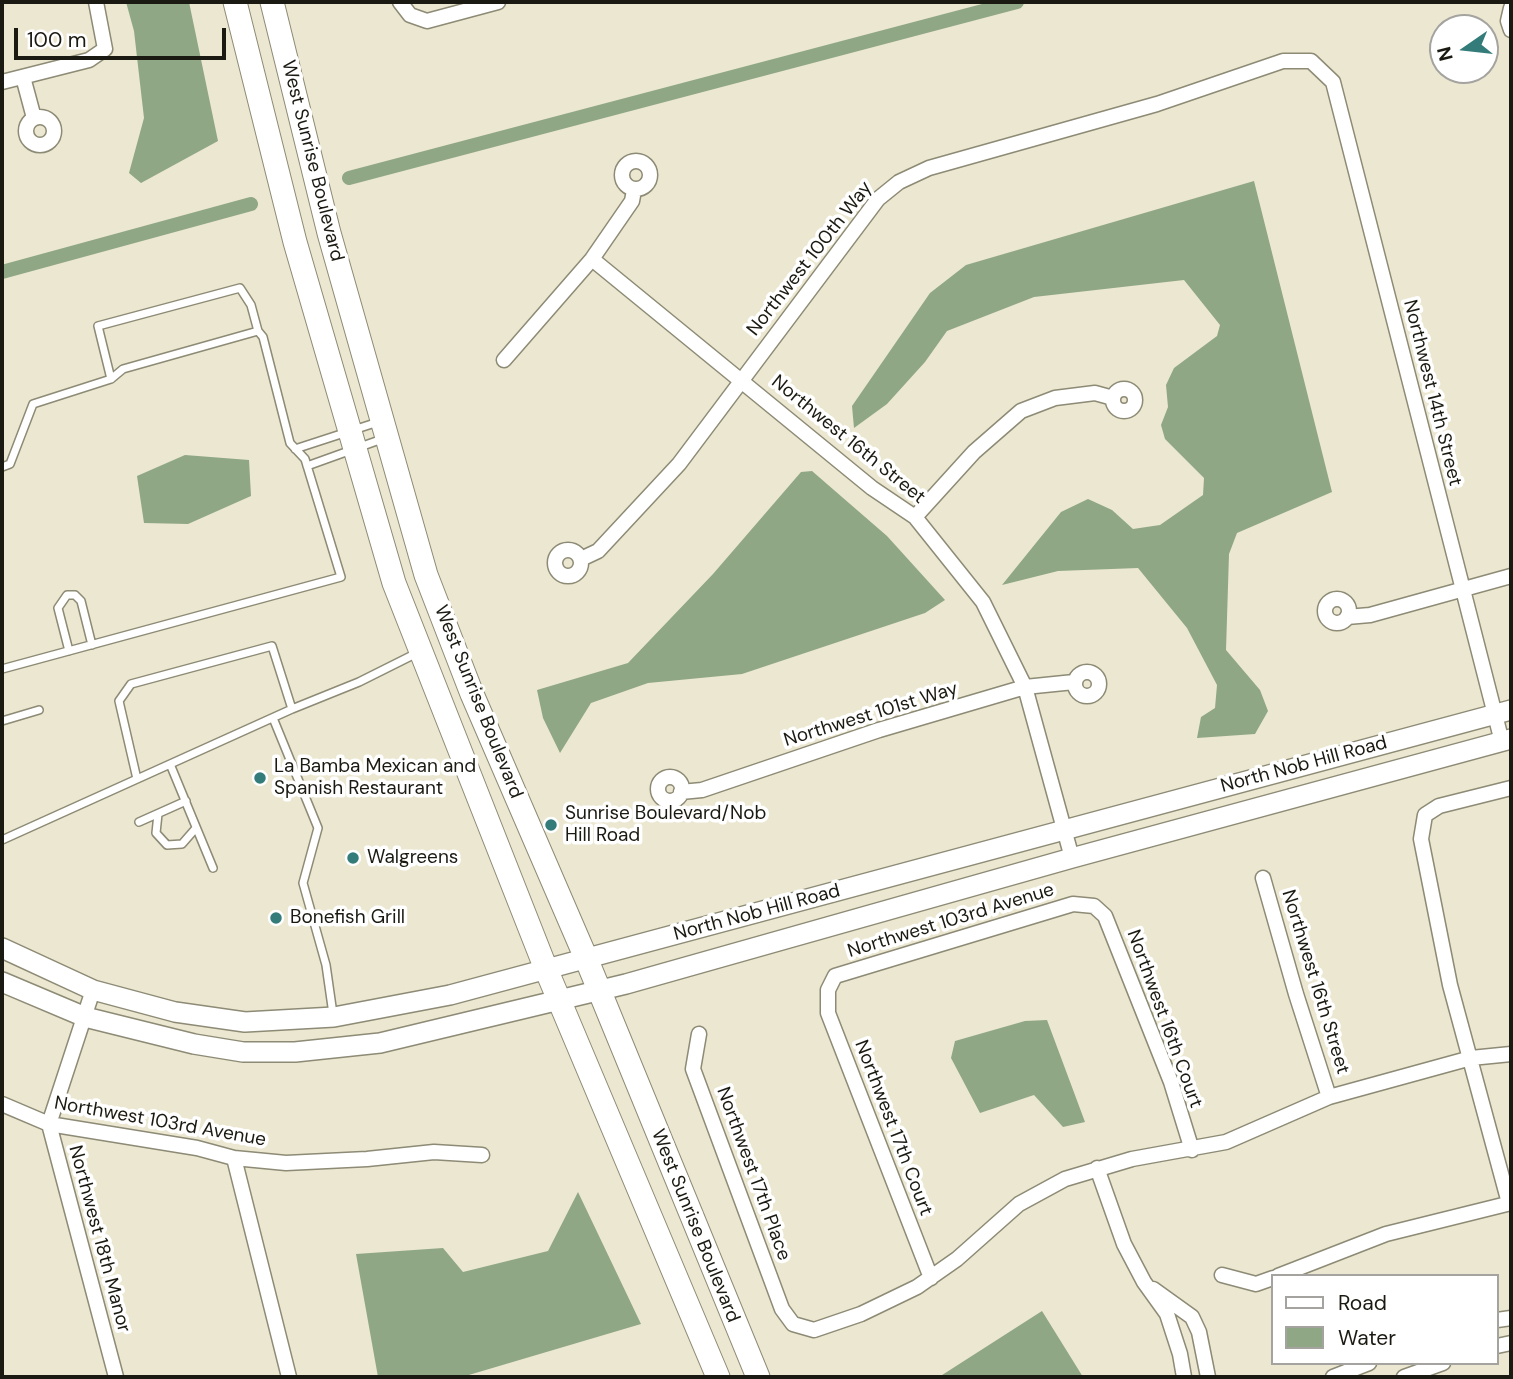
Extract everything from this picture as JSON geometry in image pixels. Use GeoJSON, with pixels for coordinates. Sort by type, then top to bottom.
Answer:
{"type":"FeatureCollection","features":[{"type":"Feature","properties":{"kind":"highway","name":"West Sunrise Boulevard"},"geometry":{"type":"LineString","coordinates":[[235,2],[295,242],[394,583],[547,969],[718,1377]]}},
{"type":"Feature","properties":{"kind":"highway","name":"West Sunrise Boulevard"},"geometry":{"type":"LineString","coordinates":[[272,2],[329,233],[435,598],[472,694],[586,958],[758,1377]]}},
{"type":"Feature","properties":{"kind":"main road","name":"North Nob Hill Road"},"geometry":{"type":"LineString","coordinates":[[2,948],[93,990],[175,1012],[245,1022],[334,1017],[450,995],[1503,712]]}},
{"type":"Feature","properties":{"kind":"main road","name":"North Nob Hill Road"},"geometry":{"type":"LineString","coordinates":[[2,982],[85,1017],[194,1044],[243,1052],[295,1052],[388,1042],[598,991],[1072,858],[1507,741]]}},
{"type":"Feature","properties":{"kind":"street"},"geometry":{"type":"LineString","coordinates":[[2,82],[89,60],[105,49],[96,2]]}},
{"type":"Feature","properties":{"kind":"street"},"geometry":{"type":"LineString","coordinates":[[400,2],[410,15],[427,21],[498,2]]}},
{"type":"Feature","properties":{"kind":"street"},"geometry":{"type":"LineString","coordinates":[[1511,8],[1508,22],[1511,30]]}},
{"type":"Feature","properties":{"kind":"street","name":"Northwest 100th Way"},"geometry":{"type":"LineString","coordinates":[[581,559],[598,551],[679,464],[878,199],[899,182],[929,169],[1157,104],[1283,61],[1311,61]]}},
{"type":"Feature","properties":{"kind":"street","name":"Northwest 14th Street"},"geometry":{"type":"LineString","coordinates":[[1311,61],[1333,82],[1463,590],[1503,712],[1507,741]]}},
{"type":"Feature","properties":{"kind":"street"},"geometry":{"type":"LineString","coordinates":[[23,77],[34,118]]}},
{"type":"Feature","properties":{"kind":"street"},"geometry":{"type":"LineString","coordinates":[[504,360],[592,259],[632,201],[634,190]]}},
{"type":"Feature","properties":{"kind":"street","name":"Northwest 16th Street"},"geometry":{"type":"LineString","coordinates":[[592,259],[872,488],[915,517],[983,602],[1025,688],[1072,858]]}},
{"type":"Feature","properties":{"kind":"street"},"geometry":{"type":"LineString","coordinates":[[915,517],[974,452],[1021,411],[1055,398],[1095,393],[1113,398]]}},
{"type":"Feature","properties":{"kind":"street"},"geometry":{"type":"LineString","coordinates":[[1347,617],[1370,615],[1511,576]]}},
{"type":"Feature","properties":{"kind":"street","name":"Northwest 101st Way"},"geometry":{"type":"LineString","coordinates":[[681,792],[702,790],[879,730],[1025,688],[1074,682]]}},
{"type":"Feature","properties":{"kind":"street"},"geometry":{"type":"LineString","coordinates":[[1284,1274],[1386,1234],[1510,1203],[1436,928],[1420,839],[1425,815],[1439,806],[1511,788]]}},
{"type":"Feature","properties":{"kind":"street","name":"Northwest 16th Street"},"geometry":{"type":"LineString","coordinates":[[1264,878],[1296,994],[1329,1097]]}},
{"type":"Feature","properties":{"kind":"street","name":"Northwest 103rd Avenue"},"geometry":{"type":"LineString","coordinates":[[828,990],[835,976],[1073,904],[1094,906]]}},
{"type":"Feature","properties":{"kind":"street","name":"Northwest 16th Court"},"geometry":{"type":"LineString","coordinates":[[1094,906],[1105,916],[1171,1082],[1192,1150]]}},
{"type":"Feature","properties":{"kind":"street","name":"Northwest 18th Manor"},"geometry":{"type":"LineString","coordinates":[[93,990],[49,1124],[116,1377]]}},
{"type":"Feature","properties":{"kind":"street","name":"Northwest 17th Court"},"geometry":{"type":"LineString","coordinates":[[828,990],[828,1013],[931,1278]]}},
{"type":"Feature","properties":{"kind":"street","name":"Northwest 17th Place"},"geometry":{"type":"LineString","coordinates":[[699,1034],[693,1069],[782,1309],[793,1324],[814,1330],[860,1314],[931,1278]]}},
{"type":"Feature","properties":{"kind":"street"},"geometry":{"type":"LineString","coordinates":[[931,1278],[1019,1204],[1065,1179],[1132,1159],[1192,1150],[1237,1137],[1329,1097],[1471,1058],[1511,1054]]}},
{"type":"Feature","properties":{"kind":"street","name":"Northwest 103rd Avenue"},"geometry":{"type":"LineString","coordinates":[[2,1104],[49,1124],[197,1148],[234,1158],[286,1163],[434,1152],[482,1155]]}},
{"type":"Feature","properties":{"kind":"street"},"geometry":{"type":"LineString","coordinates":[[234,1158],[289,1377]]}},
{"type":"Feature","properties":{"kind":"street"},"geometry":{"type":"LineString","coordinates":[[1097,1168],[1124,1244],[1144,1282],[1167,1314],[1180,1354],[1184,1377]]}},
{"type":"Feature","properties":{"kind":"street"},"geometry":{"type":"LineString","coordinates":[[1222,1275],[1256,1284],[1272,1278]]}},
{"type":"Feature","properties":{"kind":"street"},"geometry":{"type":"LineString","coordinates":[[1144,1282],[1192,1317],[1199,1332],[1208,1377]]}},
{"type":"Feature","properties":{"kind":"street"},"geometry":{"type":"LineString","coordinates":[[1333,1377],[1364,1365]]}},
{"type":"Feature","properties":{"kind":"street"},"geometry":{"type":"LineString","coordinates":[[1404,1377],[1437,1365]]}},
{"type":"Feature","properties":{"kind":"lane"},"geometry":{"type":"LineString","coordinates":[[2,670],[341,577],[307,466],[290,443],[263,337],[258,331],[251,305],[240,288],[98,326],[111,379]]}},
{"type":"Feature","properties":{"kind":"lane"},"geometry":{"type":"LineString","coordinates":[[2,467],[10,464],[33,404],[111,379],[123,369],[258,331]]}},
{"type":"Feature","properties":{"kind":"lane"},"geometry":{"type":"LineString","coordinates":[[295,449],[352,439],[384,429]]}},
{"type":"Feature","properties":{"kind":"lane"},"geometry":{"type":"LineString","coordinates":[[307,466],[352,439],[384,429]]}},
{"type":"Feature","properties":{"kind":"lane"},"geometry":{"type":"LineString","coordinates":[[69,651],[58,608],[66,595],[75,595],[81,601],[92,645]]}},
{"type":"Feature","properties":{"kind":"lane"},"geometry":{"type":"LineString","coordinates":[[137,779],[119,701],[131,684],[272,646],[292,709]]}},
{"type":"Feature","properties":{"kind":"lane"},"geometry":{"type":"LineString","coordinates":[[2,840],[292,709],[359,682],[421,651]]}},
{"type":"Feature","properties":{"kind":"lane"},"geometry":{"type":"LineString","coordinates":[[2,721],[39,710]]}},
{"type":"Feature","properties":{"kind":"lane"},"geometry":{"type":"LineString","coordinates":[[273,718],[318,828],[303,883],[326,965],[334,1017]]}},
{"type":"Feature","properties":{"kind":"lane"},"geometry":{"type":"LineString","coordinates":[[170,764],[213,868]]}},
{"type":"Feature","properties":{"kind":"lane"},"geometry":{"type":"LineString","coordinates":[[139,821],[186,801]]}},
{"type":"Feature","properties":{"kind":"lane"},"geometry":{"type":"LineString","coordinates":[[158,814],[156,833],[167,845],[182,844],[196,828]]}},
{"type":"Feature","properties":{"kind":"water"},"geometry":{"type":"Polygon","coordinates":[[[126,2],[189,2],[218,141],[141,183],[129,173],[144,118],[134,31],[126,2]]]}},
{"type":"Feature","properties":{"kind":"water"},"geometry":{"type":"Polygon","coordinates":[[[1254,181],[1332,492],[1237,533],[1229,554],[1226,650],[1260,690],[1268,711],[1255,734],[1197,738],[1201,717],[1215,708],[1217,685],[1187,628],[1138,568],[1058,571],[1002,585],[1061,512],[1088,499],[1112,510],[1133,529],[1160,525],[1203,495],[1204,478],[1165,439],[1161,425],[1168,407],[1166,385],[1174,368],[1217,336],[1220,325],[1184,280],[1034,297],[947,331],[925,362],[887,404],[854,428],[852,406],[930,293],[966,265],[1254,181]]]}},
{"type":"Feature","properties":{"kind":"water"},"geometry":{"type":"Polygon","coordinates":[[[185,455],[249,460],[251,496],[188,524],[144,523],[137,476],[185,455]]]}},
{"type":"Feature","properties":{"kind":"water"},"geometry":{"type":"Polygon","coordinates":[[[812,471],[887,536],[945,600],[925,613],[742,674],[648,683],[591,703],[560,753],[543,718],[537,690],[628,663],[713,574],[801,472],[812,471]]]}},
{"type":"Feature","properties":{"kind":"water"},"geometry":{"type":"Polygon","coordinates":[[[1047,1020],[1085,1122],[1063,1127],[1034,1095],[980,1113],[951,1058],[955,1041],[1025,1021],[1047,1020]]]}},
{"type":"Feature","properties":{"kind":"water"},"geometry":{"type":"Polygon","coordinates":[[[578,1192],[641,1324],[462,1377],[378,1377],[356,1254],[443,1248],[463,1272],[548,1251],[578,1192]]]}},
{"type":"Feature","properties":{"kind":"water"},"geometry":{"type":"Polygon","coordinates":[[[1042,1311],[1083,1377],[939,1377],[1042,1311]]]}},
{"type":"Feature","properties":{"kind":"waterway"},"geometry":{"type":"LineString","coordinates":[[349,178],[1017,2]]}},
{"type":"Feature","properties":{"kind":"waterway"},"geometry":{"type":"LineString","coordinates":[[2,272],[251,204]]}},
{"type":"Feature","properties":{"kind":"place","name":"La Bamba Mexican and Spanish Restaurant"},"geometry":{"type":"Point","coordinates":[260,778]}},
{"type":"Feature","properties":{"kind":"place","name":"Sunrise Boulevard/Nob Hill Road"},"geometry":{"type":"Point","coordinates":[551,825]}},
{"type":"Feature","properties":{"kind":"place","name":"Walgreens"},"geometry":{"type":"Point","coordinates":[353,858]}},
{"type":"Feature","properties":{"kind":"place","name":"Bonefish Grill"},"geometry":{"type":"Point","coordinates":[276,918]}}]}
